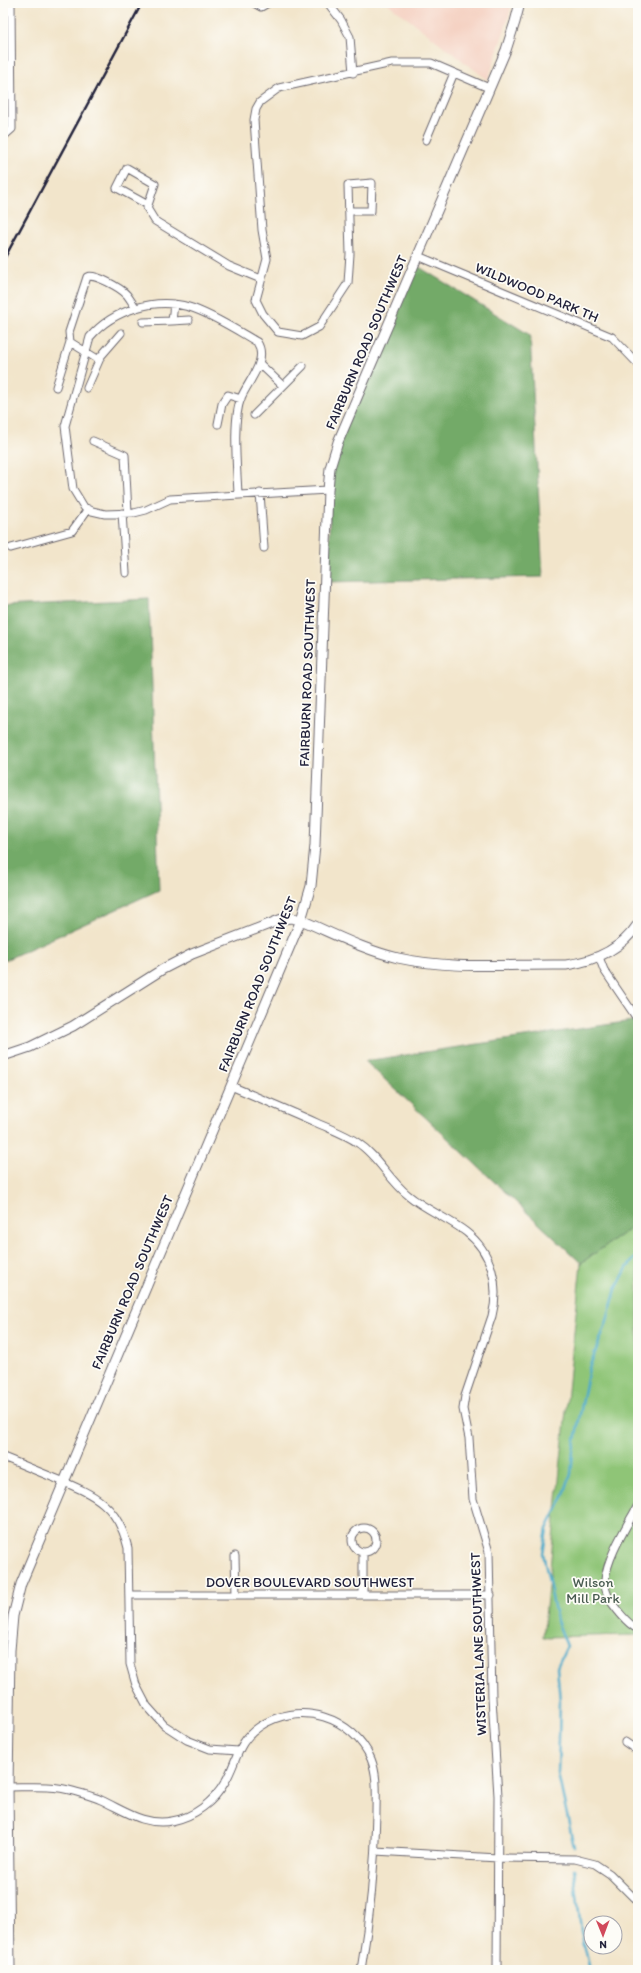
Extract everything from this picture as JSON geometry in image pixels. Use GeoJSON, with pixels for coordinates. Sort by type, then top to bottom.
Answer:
{"type":"FeatureCollection","features":[{"type":"Feature","properties":{"kind":"street"},"geometry":{"type":"LineString","coordinates":[[4,137],[12,129],[11,3]]}},
{"type":"Feature","properties":{"kind":"street"},"geometry":{"type":"LineString","coordinates":[[254,3],[261,7],[268,3]]}},
{"type":"Feature","properties":{"kind":"street"},"geometry":{"type":"LineString","coordinates":[[328,3],[341,20],[350,37],[353,73]]}},
{"type":"Feature","properties":{"kind":"street","name":"FAIRBURN ROAD SOUTHWEST"},"geometry":{"type":"LineString","coordinates":[[10,1970],[8,1787],[10,1650],[13,1616],[21,1581],[301,920],[311,886],[315,845],[330,468],[338,442],[516,22],[520,3]]}},
{"type":"Feature","properties":{"kind":"street"},"geometry":{"type":"LineString","coordinates":[[349,211],[371,211],[372,183],[348,185],[350,254],[348,283],[319,326],[302,336],[290,336],[273,329],[262,314],[256,300],[266,259],[262,230],[254,120],[256,109],[260,102],[278,88],[353,73],[392,63],[431,63],[489,88]]}},
{"type":"Feature","properties":{"kind":"street"},"geometry":{"type":"LineString","coordinates":[[426,140],[454,73]]}},
{"type":"Feature","properties":{"kind":"street"},"geometry":{"type":"LineString","coordinates":[[148,205],[117,188],[127,168],[155,184],[148,205],[147,208],[155,221],[229,266],[261,279]]}},
{"type":"Feature","properties":{"kind":"street","name":"WILDWOOD PARK TH"},"geometry":{"type":"LineString","coordinates":[[418,256],[612,338],[638,364]]}},
{"type":"Feature","properties":{"kind":"street"},"geometry":{"type":"LineString","coordinates":[[56,387],[70,342],[69,332],[87,277],[90,275],[97,277],[126,293],[136,308]]}},
{"type":"Feature","properties":{"kind":"street"},"geometry":{"type":"LineString","coordinates":[[238,494],[236,431],[241,399],[262,356],[262,348],[258,342],[189,307],[174,304],[153,304],[136,308],[116,316],[94,332],[90,337],[85,352],[65,426],[72,490],[79,501],[88,509],[105,514],[125,513],[146,510],[170,499],[328,490]]}},
{"type":"Feature","properties":{"kind":"street"},"geometry":{"type":"LineString","coordinates":[[172,321],[174,304]]}},
{"type":"Feature","properties":{"kind":"street"},"geometry":{"type":"LineString","coordinates":[[143,322],[189,320]]}},
{"type":"Feature","properties":{"kind":"street"},"geometry":{"type":"LineString","coordinates":[[87,388],[99,360],[111,343],[121,333]]}},
{"type":"Feature","properties":{"kind":"street"},"geometry":{"type":"LineString","coordinates":[[70,342],[99,360]]}},
{"type":"Feature","properties":{"kind":"street"},"geometry":{"type":"LineString","coordinates":[[259,363],[283,386]]}},
{"type":"Feature","properties":{"kind":"street"},"geometry":{"type":"LineString","coordinates":[[254,415],[303,366]]}},
{"type":"Feature","properties":{"kind":"street"},"geometry":{"type":"LineString","coordinates":[[218,424],[222,404],[228,395],[241,399]]}},
{"type":"Feature","properties":{"kind":"street"},"geometry":{"type":"LineString","coordinates":[[93,441],[126,456],[126,573]]}},
{"type":"Feature","properties":{"kind":"street"},"geometry":{"type":"LineString","coordinates":[[260,493],[264,548]]}},
{"type":"Feature","properties":{"kind":"street"},"geometry":{"type":"LineString","coordinates":[[11,548],[72,531],[88,509]]}},
{"type":"Feature","properties":{"kind":"street"},"geometry":{"type":"LineString","coordinates":[[3,1056],[30,1047],[73,1026],[163,969],[192,954],[282,919],[292,918],[301,920],[372,950],[397,958],[450,964],[566,965],[583,963],[599,957],[624,941],[638,924]]}},
{"type":"Feature","properties":{"kind":"street"},"geometry":{"type":"LineString","coordinates":[[599,957],[604,970],[638,1020]]}},
{"type":"Feature","properties":{"kind":"street","name":"WISTERIA LANE SOUTHWEST"},"geometry":{"type":"LineString","coordinates":[[230,1086],[284,1108],[358,1143],[374,1156],[406,1194],[425,1208],[466,1231],[479,1243],[488,1258],[495,1281],[495,1304],[465,1396],[463,1409],[469,1438],[473,1499],[489,1552],[492,1698],[498,1796],[497,1970]]}},
{"type":"Feature","properties":{"kind":"street"},"geometry":{"type":"LineString","coordinates":[[3,1457],[63,1481],[98,1498],[109,1508],[119,1521],[125,1534],[128,1548],[130,1664],[136,1685],[147,1706],[164,1725],[187,1740],[210,1749],[238,1751]]}},
{"type":"Feature","properties":{"kind":"street"},"geometry":{"type":"LineString","coordinates":[[638,1505],[607,1568],[605,1582],[607,1594],[616,1609],[631,1626],[638,1629]]}},
{"type":"Feature","properties":{"kind":"street"},"geometry":{"type":"LineString","coordinates":[[363,1553],[363,1595]]}},
{"type":"Feature","properties":{"kind":"street"},"geometry":{"type":"LineString","coordinates":[[235,1556],[236,1595]]}},
{"type":"Feature","properties":{"kind":"street","name":"DOVER BOULEVARD SOUTHWEST"},"geometry":{"type":"LineString","coordinates":[[129,1595],[491,1595]]}},
{"type":"Feature","properties":{"kind":"street"},"geometry":{"type":"LineString","coordinates":[[8,1787],[49,1787],[71,1790],[100,1799],[137,1819],[153,1822],[171,1821],[194,1814],[213,1799],[226,1781],[238,1751],[247,1738],[258,1728],[271,1720],[286,1715],[301,1713],[316,1714],[332,1720],[345,1727],[356,1736],[366,1748],[374,1771],[375,1851],[370,1921],[361,1970]]}},
{"type":"Feature","properties":{"kind":"street"},"geometry":{"type":"LineString","coordinates":[[625,1742],[638,1751]]}},
{"type":"Feature","properties":{"kind":"street"},"geometry":{"type":"LineString","coordinates":[[375,1851],[498,1858],[575,1859],[595,1864],[610,1874],[638,1902]]}},
{"type":"Feature","properties":{"kind":"shaded area"},"geometry":{"type":"Polygon","coordinates":[[[387,3],[512,3],[488,80],[387,3]]]}},
{"type":"Feature","properties":{"kind":"green space"},"geometry":{"type":"Polygon","coordinates":[[[416,265],[530,335],[543,577],[328,582],[331,460],[416,265]]]}},
{"type":"Feature","properties":{"kind":"green space"},"geometry":{"type":"Polygon","coordinates":[[[149,599],[159,890],[3,961],[3,606],[149,599]]]}},
{"type":"Feature","properties":{"kind":"green space"},"geometry":{"type":"Polygon","coordinates":[[[638,1020],[638,1223],[581,1263],[365,1061],[638,1020]]]}},
{"type":"Feature","properties":{"kind":"green space","name":"Wilson Mill Park"},"geometry":{"type":"Polygon","coordinates":[[[638,1223],[638,1635],[543,1637],[581,1263],[638,1223]]]}},
{"type":"Feature","properties":{"kind":"waterway"},"geometry":{"type":"LineString","coordinates":[[574,1847],[558,1774],[560,1701],[557,1667],[567,1646],[557,1621],[543,1553],[547,1529],[563,1497],[571,1474],[573,1451],[589,1368],[606,1324],[616,1289],[627,1268],[638,1254]]}},
{"type":"Feature","properties":{"kind":"waterway"},"geometry":{"type":"LineString","coordinates":[[574,1869],[581,1931],[590,1970]]}},
{"type":"Feature","properties":{"kind":"railway"},"geometry":{"type":"LineString","coordinates":[[3,261],[142,3]]}}]}
